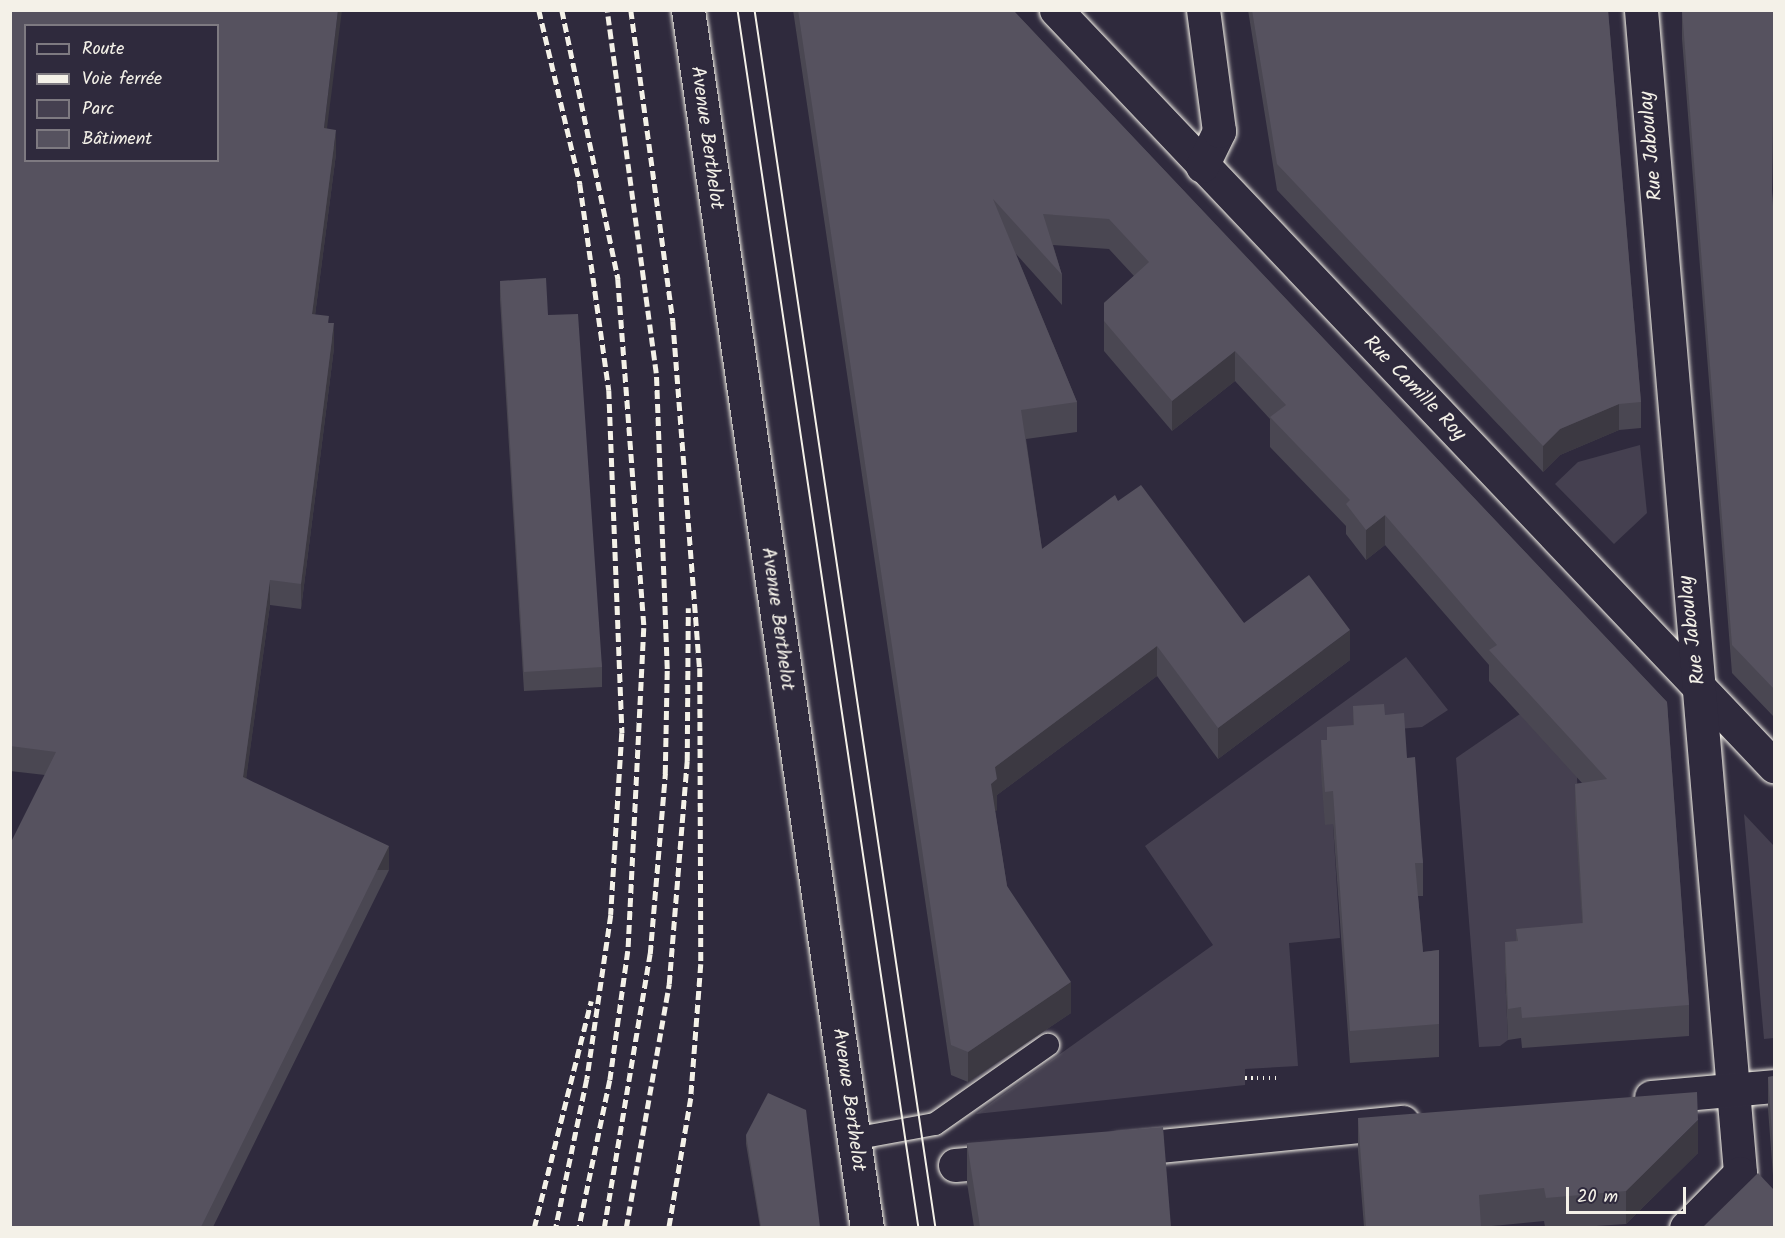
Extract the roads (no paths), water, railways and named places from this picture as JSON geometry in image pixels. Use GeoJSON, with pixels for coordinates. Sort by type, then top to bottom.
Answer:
{"type":"FeatureCollection","features":[{"type":"Feature","properties":{"kind":"street","name":"Avenue Berthelot"},"geometry":{"type":"LineString","coordinates":[[688,10],[867,1227]]}},
{"type":"Feature","properties":{"kind":"street","name":"Rue Camille Roy"},"geometry":{"type":"LineString","coordinates":[[1056,10],[1774,766]]}},
{"type":"Feature","properties":{"kind":"street"},"geometry":{"type":"LineString","coordinates":[[1202,165],[1220,131],[1203,10]]}},
{"type":"Feature","properties":{"kind":"street","name":"Rue Jaboulay"},"geometry":{"type":"LineString","coordinates":[[1641,10],[1691,633],[1700,688],[1740,1173],[1686,1227]]}},
{"type":"Feature","properties":{"kind":"street"},"geometry":{"type":"LineString","coordinates":[[1614,1101],[1734,1086],[1774,1086]]}},
{"type":"Feature","properties":{"kind":"street"},"geometry":{"type":"LineString","coordinates":[[1093,1152],[1437,1119]]}},
{"type":"Feature","properties":{"kind":"street"},"geometry":{"type":"LineString","coordinates":[[955,1165],[1046,1157]]}},
{"type":"Feature","properties":{"kind":"lane"},"geometry":{"type":"LineString","coordinates":[[854,1139],[935,1124],[1048,1045]]}},
{"type":"Feature","properties":{"kind":"tram line"},"geometry":{"type":"LineString","coordinates":[[738,10],[919,1228]]}},
{"type":"Feature","properties":{"kind":"tram line"},"geometry":{"type":"LineString","coordinates":[[755,10],[936,1228]]}},
{"type":"Feature","properties":{"kind":"railway"},"geometry":{"type":"LineString","coordinates":[[539,10],[580,184],[609,390],[622,733],[611,915],[587,1079],[556,1228]]}},
{"type":"Feature","properties":{"kind":"railway"},"geometry":{"type":"LineString","coordinates":[[562,10],[618,279],[644,628],[628,951],[610,1080],[579,1228]]}},
{"type":"Feature","properties":{"kind":"railway"},"geometry":{"type":"LineString","coordinates":[[604,1228],[650,954],[665,774],[667,669],[656,373],[607,10]]}},
{"type":"Feature","properties":{"kind":"railway"},"geometry":{"type":"LineString","coordinates":[[631,10],[673,321],[700,668],[701,964],[691,1098],[669,1228]]}},
{"type":"Feature","properties":{"kind":"railway"},"geometry":{"type":"LineString","coordinates":[[626,1228],[669,984],[687,761],[688,608]]}},
{"type":"Feature","properties":{"kind":"railway"},"geometry":{"type":"LineString","coordinates":[[534,1228],[591,1001]]}}]}
